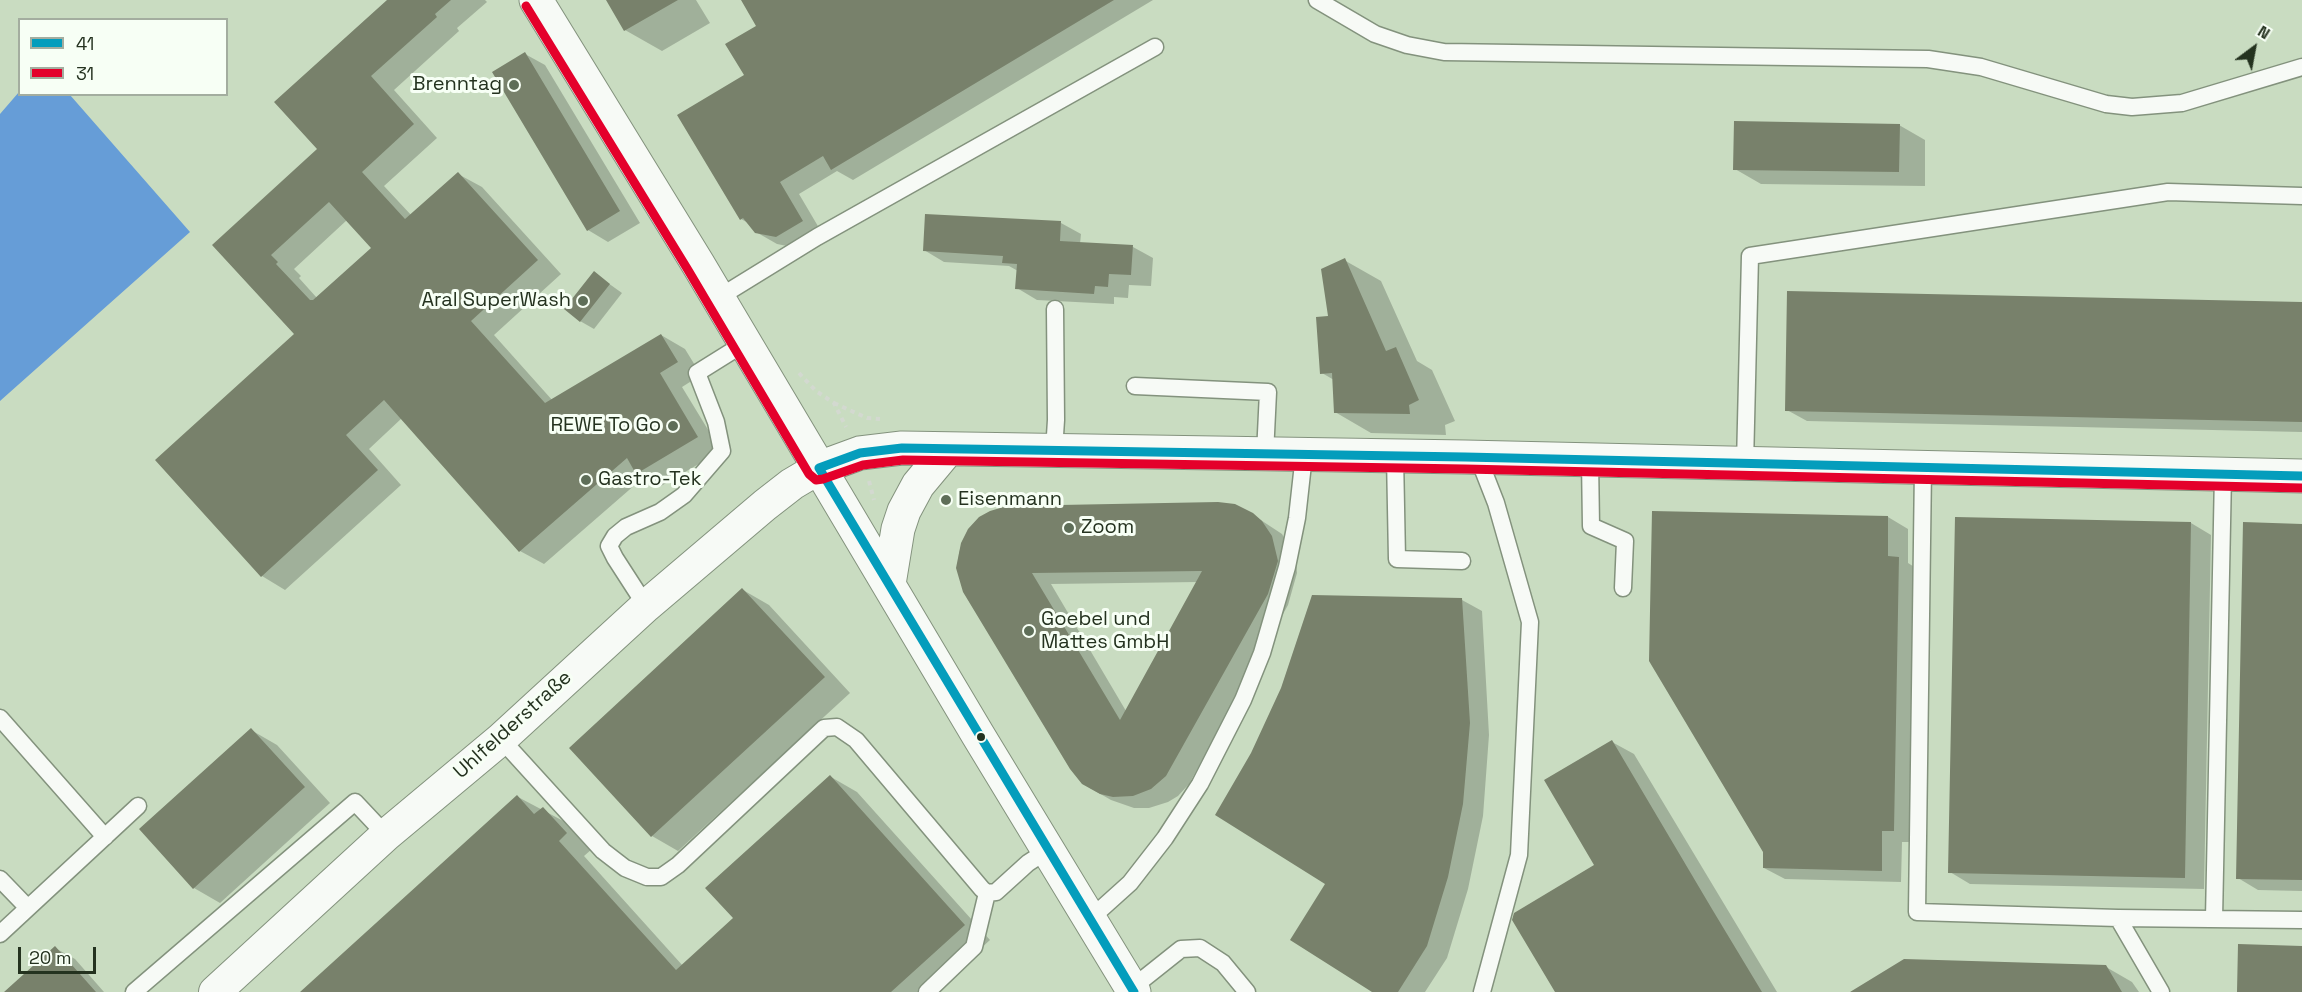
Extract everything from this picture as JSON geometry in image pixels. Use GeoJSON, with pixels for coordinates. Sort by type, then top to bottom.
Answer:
{"type":"FeatureCollection","features":[{"type":"Feature","properties":{"kind":"main road"},"geometry":{"type":"LineString","coordinates":[[536,0],[718,298],[1133,990]]}},
{"type":"Feature","properties":{"kind":"main road"},"geometry":{"type":"LineString","coordinates":[[819,468],[860,453],[902,448],[1395,456],[2302,476]]}},
{"type":"Feature","properties":{"kind":"main road"},"geometry":{"type":"LineString","coordinates":[[889,584],[898,529],[904,511],[918,485],[948,449]]}},
{"type":"Feature","properties":{"kind":"street","name":"Uhlfelderstraße"},"geometry":{"type":"LineString","coordinates":[[215,992],[386,835],[501,739],[646,606],[765,505],[792,484],[819,468]]}},
{"type":"Feature","properties":{"kind":"lane"},"geometry":{"type":"LineString","coordinates":[[1317,0],[1375,34],[1407,45],[1444,52],[1928,59],[1981,67],[2106,104],[2132,107],[2155,107],[2182,103],[2302,67]]}},
{"type":"Feature","properties":{"kind":"lane"},"geometry":{"type":"LineString","coordinates":[[718,298],[817,237],[1155,47]]}},
{"type":"Feature","properties":{"kind":"lane"},"geometry":{"type":"LineString","coordinates":[[1745,464],[1750,256],[2168,192],[2302,196]]}},
{"type":"Feature","properties":{"kind":"lane"},"geometry":{"type":"LineString","coordinates":[[1054,451],[1055,309]]}},
{"type":"Feature","properties":{"kind":"lane"},"geometry":{"type":"LineString","coordinates":[[646,606],[609,546],[615,536],[626,527],[660,512],[684,495],[722,451],[716,422],[697,373],[745,343]]}},
{"type":"Feature","properties":{"kind":"lane"},"geometry":{"type":"LineString","coordinates":[[1135,386],[1268,392],[1265,454]]}},
{"type":"Feature","properties":{"kind":"lane"},"geometry":{"type":"LineString","coordinates":[[1090,919],[1130,883],[1165,838],[1200,784],[1243,700],[1262,653],[1287,567],[1297,518],[1304,455]]}},
{"type":"Feature","properties":{"kind":"lane"},"geometry":{"type":"LineString","coordinates":[[1395,456],[1397,559],[1462,561]]}},
{"type":"Feature","properties":{"kind":"lane"},"geometry":{"type":"LineString","coordinates":[[1478,458],[1496,503],[1530,622],[1520,855],[1482,992]]}},
{"type":"Feature","properties":{"kind":"lane"},"geometry":{"type":"LineString","coordinates":[[1590,460],[1591,526],[1625,541],[1623,588]]}},
{"type":"Feature","properties":{"kind":"lane"},"geometry":{"type":"LineString","coordinates":[[1923,468],[1917,912],[2118,918],[2302,920]]}},
{"type":"Feature","properties":{"kind":"lane"},"geometry":{"type":"LineString","coordinates":[[2214,919],[2223,474]]}},
{"type":"Feature","properties":{"kind":"lane"},"geometry":{"type":"LineString","coordinates":[[0,718],[105,837]]}},
{"type":"Feature","properties":{"kind":"lane"},"geometry":{"type":"LineString","coordinates":[[501,739],[603,851],[625,868],[654,878],[661,877],[678,865],[824,729],[837,727],[856,741],[987,893],[996,892],[1028,863],[1048,850]]}},
{"type":"Feature","properties":{"kind":"lane"},"geometry":{"type":"LineString","coordinates":[[134,992],[355,802],[386,835]]}},
{"type":"Feature","properties":{"kind":"lane"},"geometry":{"type":"LineString","coordinates":[[0,934],[138,806]]}},
{"type":"Feature","properties":{"kind":"lane"},"geometry":{"type":"LineString","coordinates":[[0,879],[28,909]]}},
{"type":"Feature","properties":{"kind":"lane"},"geometry":{"type":"LineString","coordinates":[[927,992],[974,947],[987,893]]}},
{"type":"Feature","properties":{"kind":"lane"},"geometry":{"type":"LineString","coordinates":[[2118,918],[2160,992]]}},
{"type":"Feature","properties":{"kind":"lane"},"geometry":{"type":"LineString","coordinates":[[1133,990],[1181,949],[1200,948],[1223,963],[1247,992]]}},
{"type":"Feature","properties":{"kind":"water"},"geometry":{"type":"Polygon","coordinates":[[[18,93],[18,96],[71,96],[190,232],[0,401],[0,114],[18,93]]]}},
{"type":"Feature","properties":{"kind":"building"},"geometry":{"type":"Polygon","coordinates":[[[387,0],[451,0],[435,14],[437,17],[371,76],[414,124],[362,172],[405,219],[458,172],[538,260],[471,321],[545,403],[661,334],[678,362],[660,373],[698,437],[636,474],[627,458],[519,552],[384,400],[346,435],[378,470],[261,577],[155,460],[294,334],[212,245],[317,149],[274,102],[387,0]],[[329,202],[271,255],[278,262],[276,264],[310,300],[313,300],[371,248],[329,202]]]}},
{"type":"Feature","properties":{"kind":"building"},"geometry":{"type":"Polygon","coordinates":[[[606,0],[678,0],[624,31],[606,0]]]}},
{"type":"Feature","properties":{"kind":"building"},"geometry":{"type":"Polygon","coordinates":[[[741,0],[1114,0],[831,170],[823,156],[780,182],[803,221],[776,237],[755,233],[743,218],[740,220],[677,115],[744,75],[725,44],[756,26],[741,0]]]}},
{"type":"Feature","properties":{"kind":"building"},"geometry":{"type":"Polygon","coordinates":[[[525,52],[620,211],[587,231],[492,72],[525,52]]]}},
{"type":"Feature","properties":{"kind":"building"},"geometry":{"type":"Polygon","coordinates":[[[1734,121],[1900,124],[1899,172],[1733,170],[1734,121]]]}},
{"type":"Feature","properties":{"kind":"building"},"geometry":{"type":"Polygon","coordinates":[[[925,214],[1061,221],[1060,241],[1133,245],[1131,275],[1109,274],[1108,287],[1095,286],[1094,294],[1015,289],[1017,264],[1002,263],[1003,256],[923,251],[925,214]]]}},
{"type":"Feature","properties":{"kind":"building"},"geometry":{"type":"Polygon","coordinates":[[[1345,258],[1386,351],[1396,347],[1419,400],[1409,405],[1410,414],[1334,413],[1332,373],[1320,374],[1316,317],[1328,316],[1321,269],[1345,258]]]}},
{"type":"Feature","properties":{"kind":"building","name":"Aral SuperWash"},"geometry":{"type":"Polygon","coordinates":[[[594,271],[610,284],[580,322],[564,309],[594,271]]]}},
{"type":"Feature","properties":{"kind":"building"},"geometry":{"type":"Polygon","coordinates":[[[1787,291],[2302,302],[2302,422],[1785,411],[1787,291]]]}},
{"type":"Feature","properties":{"kind":"building"},"geometry":{"type":"Polygon","coordinates":[[[1218,502],[1235,504],[1253,513],[1262,521],[1272,536],[1278,561],[1268,594],[1166,776],[1151,789],[1133,796],[1113,797],[1100,794],[1082,784],[1070,769],[963,592],[956,568],[961,543],[968,529],[979,517],[1007,506],[1218,502]],[[1202,571],[1032,573],[1120,720],[1202,571]]]}},
{"type":"Feature","properties":{"kind":"building"},"geometry":{"type":"Polygon","coordinates":[[[1652,511],[1888,516],[1888,556],[1899,557],[1894,831],[1882,831],[1882,871],[1763,868],[1763,852],[1649,661],[1652,511]]]}},
{"type":"Feature","properties":{"kind":"building"},"geometry":{"type":"Polygon","coordinates":[[[1955,517],[2191,522],[2185,878],[1948,873],[1955,517]]]}},
{"type":"Feature","properties":{"kind":"building"},"geometry":{"type":"Polygon","coordinates":[[[2243,522],[2302,524],[2302,880],[2236,879],[2243,522]]]}},
{"type":"Feature","properties":{"kind":"building"},"geometry":{"type":"Polygon","coordinates":[[[742,588],[825,677],[651,837],[569,748],[742,588]]]}},
{"type":"Feature","properties":{"kind":"building"},"geometry":{"type":"Polygon","coordinates":[[[1312,595],[1462,598],[1470,723],[1463,804],[1448,877],[1427,946],[1398,992],[1372,992],[1290,940],[1325,884],[1215,815],[1251,753],[1281,688],[1312,595]]]}},
{"type":"Feature","properties":{"kind":"building"},"geometry":{"type":"Polygon","coordinates":[[[251,728],[305,787],[193,889],[139,829],[251,728]]]}},
{"type":"Feature","properties":{"kind":"building"},"geometry":{"type":"Polygon","coordinates":[[[1612,740],[1762,992],[1555,992],[1512,920],[1514,913],[1594,865],[1544,780],[1612,740]]]}},
{"type":"Feature","properties":{"kind":"building"},"geometry":{"type":"Polygon","coordinates":[[[830,775],[965,925],[891,992],[300,992],[517,795],[534,814],[543,807],[567,833],[559,841],[676,970],[733,918],[705,888],[830,775]]]}},
{"type":"Feature","properties":{"kind":"building"},"geometry":{"type":"Polygon","coordinates":[[[2238,944],[2302,946],[2302,992],[2237,992],[2238,944]]]}},
{"type":"Feature","properties":{"kind":"building"},"geometry":{"type":"Polygon","coordinates":[[[55,946],[96,992],[4,992],[55,946]]]}},
{"type":"Feature","properties":{"kind":"building"},"geometry":{"type":"Polygon","coordinates":[[[1904,959],[2106,965],[2122,992],[1850,992],[1904,959]]]}},
{"type":"Feature","properties":{"kind":"transit line","name":"31"},"geometry":{"type":"LineString","coordinates":[[526,6],[688,270],[809,474],[816,480],[863,465],[903,460],[1465,469],[2302,488]]}},
{"type":"Feature","properties":{"kind":"transit line","name":"41"},"geometry":{"type":"LineString","coordinates":[[819,468],[860,453],[902,448],[1465,457],[2302,476]]}},
{"type":"Feature","properties":{"kind":"transit line","name":"41"},"geometry":{"type":"LineString","coordinates":[[819,468],[1134,992]]}},
{"type":"Feature","properties":{"kind":"place","name":"Brenntag"},"geometry":{"type":"Point","coordinates":[514,85]}},
{"type":"Feature","properties":{"kind":"place","name":"Aral SuperWash"},"geometry":{"type":"Point","coordinates":[583,301]}},
{"type":"Feature","properties":{"kind":"place","name":"REWE To Go"},"geometry":{"type":"Point","coordinates":[673,426]}},
{"type":"Feature","properties":{"kind":"place","name":"Gastro-Tek"},"geometry":{"type":"Point","coordinates":[586,480]}},
{"type":"Feature","properties":{"kind":"place","name":"Eisenmann"},"geometry":{"type":"Point","coordinates":[946,500]}},
{"type":"Feature","properties":{"kind":"place","name":"Zoom"},"geometry":{"type":"Point","coordinates":[1069,528]}},
{"type":"Feature","properties":{"kind":"place","name":"Goebel und Mattes GmbH"},"geometry":{"type":"Point","coordinates":[1029,631]}}]}
